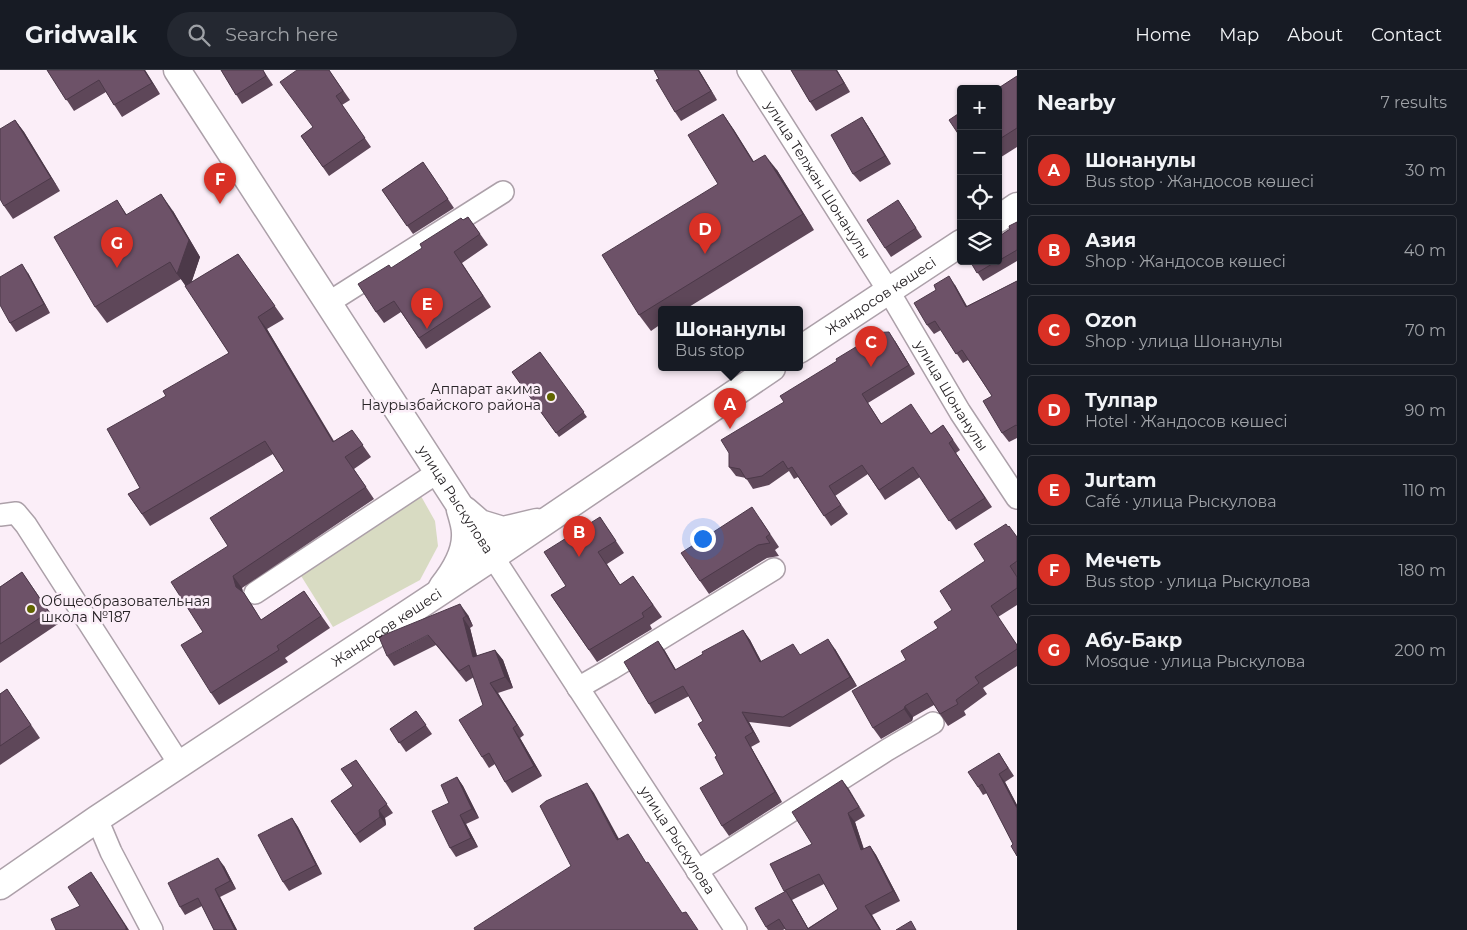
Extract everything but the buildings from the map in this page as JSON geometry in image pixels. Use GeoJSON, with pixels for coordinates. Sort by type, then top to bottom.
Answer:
{"type":"FeatureCollection","features":[{"type":"Feature","properties":{"kind":"main road","name":"улица Рыскулова"},"geometry":{"type":"LineString","coordinates":[[177,70],[493,557]]}},
{"type":"Feature","properties":{"kind":"main road"},"geometry":{"type":"LineString","coordinates":[[1002,216],[1017,206]]}},
{"type":"Feature","properties":{"kind":"main road","name":"Жандосов көшесі"},"geometry":{"type":"LineString","coordinates":[[803,347],[957,246]]}},
{"type":"Feature","properties":{"kind":"main road","name":"Жандосов көшесі"},"geometry":{"type":"LineString","coordinates":[[0,886],[97,819],[493,557],[768,371]]}},
{"type":"Feature","properties":{"kind":"main road"},"geometry":{"type":"LineString","coordinates":[[459,504],[480,523],[503,530],[546,520]]}},
{"type":"Feature","properties":{"kind":"main road"},"geometry":{"type":"LineString","coordinates":[[437,594],[453,573],[461,555],[465,534],[459,504]]}},
{"type":"Feature","properties":{"kind":"street","name":"улица Телжан Шонанулы"},"geometry":{"type":"LineString","coordinates":[[748,70],[888,290]]}},
{"type":"Feature","properties":{"kind":"street"},"geometry":{"type":"LineString","coordinates":[[328,303],[503,192]]}},
{"type":"Feature","properties":{"kind":"street","name":"улица Шонанулы"},"geometry":{"type":"LineString","coordinates":[[888,290],[960,412],[1017,498]]}},
{"type":"Feature","properties":{"kind":"street"},"geometry":{"type":"LineString","coordinates":[[255,593],[438,472]]}},
{"type":"Feature","properties":{"kind":"street"},"geometry":{"type":"LineString","coordinates":[[0,515],[16,513],[26,524],[180,765]]}},
{"type":"Feature","properties":{"kind":"street","name":"улица Рыскулова"},"geometry":{"type":"LineString","coordinates":[[493,557],[736,930]]}},
{"type":"Feature","properties":{"kind":"street"},"geometry":{"type":"LineString","coordinates":[[578,688],[774,569]]}},
{"type":"Feature","properties":{"kind":"street"},"geometry":{"type":"LineString","coordinates":[[697,871],[887,750],[933,723]]}},
{"type":"Feature","properties":{"kind":"street"},"geometry":{"type":"LineString","coordinates":[[97,819],[111,852],[152,930]]}},
{"type":"Feature","properties":{"kind":"green space"},"geometry":{"type":"Polygon","coordinates":[[[417,489],[435,521],[438,546],[420,580],[333,627],[298,571],[417,489]]]}},
{"type":"Feature","properties":{"kind":"place","name":"Мечеть"},"geometry":{"type":"Point","coordinates":[220,204]}},
{"type":"Feature","properties":{"kind":"place","name":"Тулпар"},"geometry":{"type":"Point","coordinates":[705,254]}},
{"type":"Feature","properties":{"kind":"place","name":"Абу-Бакр"},"geometry":{"type":"Point","coordinates":[117,268]}},
{"type":"Feature","properties":{"kind":"place","name":"Jurtam"},"geometry":{"type":"Point","coordinates":[427,329]}},
{"type":"Feature","properties":{"kind":"place","name":"Ozon"},"geometry":{"type":"Point","coordinates":[871,367]}},
{"type":"Feature","properties":{"kind":"place","name":"Аппарат акима Наурызбайского района"},"geometry":{"type":"Point","coordinates":[551,397]}},
{"type":"Feature","properties":{"kind":"place","name":"Шонанулы"},"geometry":{"type":"Point","coordinates":[730,429]}},
{"type":"Feature","properties":{"kind":"place","name":"Азия"},"geometry":{"type":"Point","coordinates":[579,557]}},
{"type":"Feature","properties":{"kind":"place","name":"Общеобразовательная школа №187"},"geometry":{"type":"Point","coordinates":[31,609]}}]}
